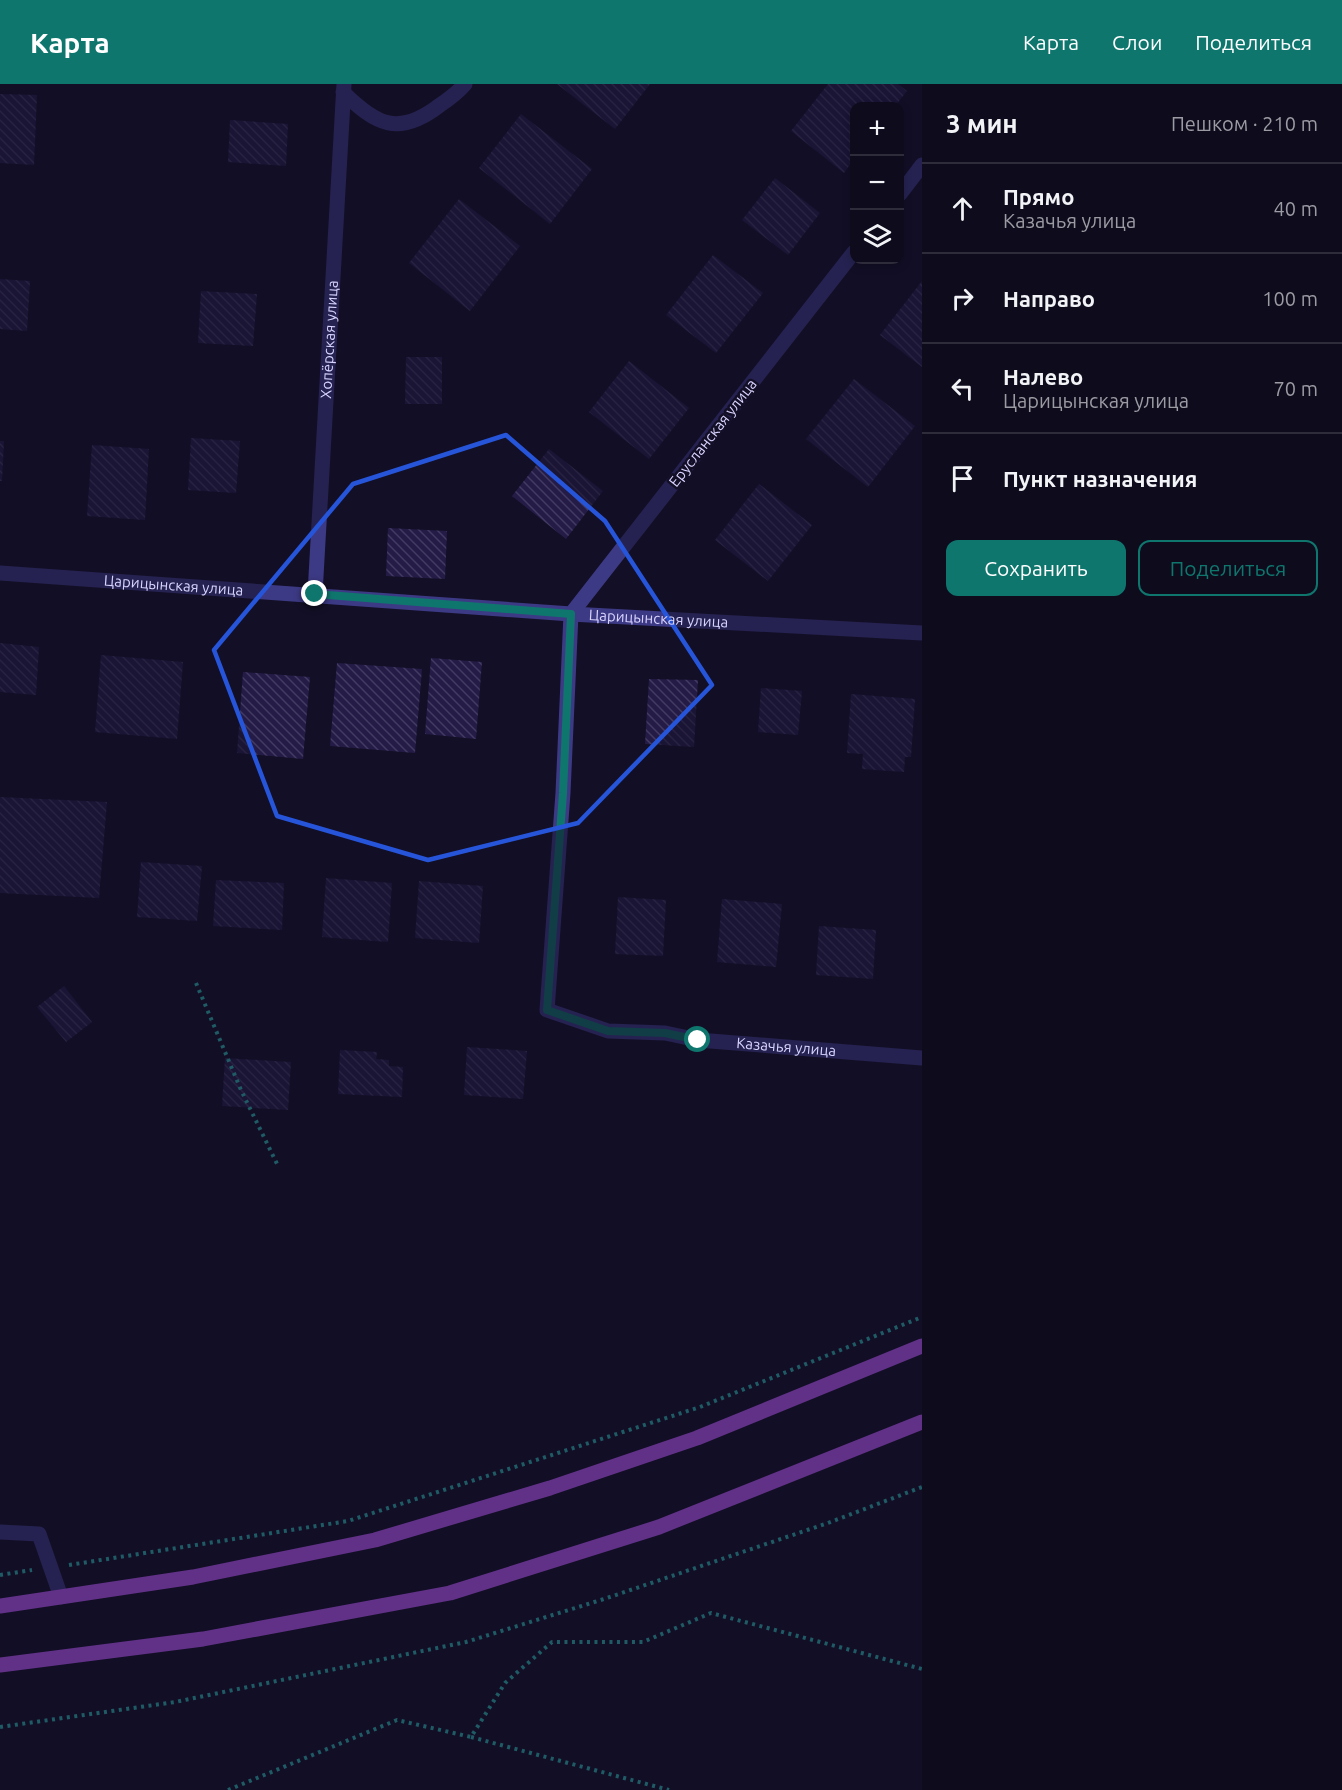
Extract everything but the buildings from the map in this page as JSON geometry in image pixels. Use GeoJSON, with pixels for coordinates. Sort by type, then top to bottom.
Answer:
{"type":"FeatureCollection","features":[{"type":"Feature","properties":{"kind":"main road"},"geometry":{"type":"LineString","coordinates":[[0,1606],[192,1577],[386,1536],[550,1488],[697,1438],[922,1346]]}},
{"type":"Feature","properties":{"kind":"main road"},"geometry":{"type":"LineString","coordinates":[[0,1665],[203,1639],[450,1593],[658,1527],[922,1422]]}},
{"type":"Feature","properties":{"kind":"street"},"geometry":{"type":"LineString","coordinates":[[343,88],[361,110],[378,121],[398,125],[420,119],[465,84]]}},
{"type":"Feature","properties":{"kind":"street","name":"Хопёрская улица"},"geometry":{"type":"LineString","coordinates":[[315,594],[343,88]]}},
{"type":"Feature","properties":{"kind":"street"},"geometry":{"type":"LineString","coordinates":[[904,189],[922,165]]}},
{"type":"Feature","properties":{"kind":"street","name":"Ерусланская улица"},"geometry":{"type":"LineString","coordinates":[[571,614],[850,258]]}},
{"type":"Feature","properties":{"kind":"street","name":"Царицынская улица"},"geometry":{"type":"LineString","coordinates":[[0,573],[571,614],[922,633]]}},
{"type":"Feature","properties":{"kind":"street","name":"Казачья улица"},"geometry":{"type":"LineString","coordinates":[[571,614],[563,793],[547,1010],[608,1031],[665,1033],[698,1040],[922,1058]]}},
{"type":"Feature","properties":{"kind":"street"},"geometry":{"type":"LineString","coordinates":[[0,1532],[39,1534],[61,1597]]}},
{"type":"Feature","properties":{"kind":"path"},"geometry":{"type":"LineString","coordinates":[[196,983],[241,1090],[278,1166]]}},
{"type":"Feature","properties":{"kind":"path"},"geometry":{"type":"LineString","coordinates":[[58,1566],[348,1521],[700,1407],[922,1317]]}},
{"type":"Feature","properties":{"kind":"path"},"geometry":{"type":"LineString","coordinates":[[0,1726],[175,1702],[466,1642],[604,1599],[828,1523],[922,1487]]}},
{"type":"Feature","properties":{"kind":"path"},"geometry":{"type":"LineString","coordinates":[[0,1575],[35,1570]]}},
{"type":"Feature","properties":{"kind":"path"},"geometry":{"type":"LineString","coordinates":[[471,1737],[506,1683],[552,1642],[643,1642],[711,1613],[922,1669]]}},
{"type":"Feature","properties":{"kind":"path"},"geometry":{"type":"LineString","coordinates":[[228,1790],[397,1720],[471,1737],[669,1790]]}},
{"type":"Feature","properties":{"kind":"highlighted area"},"geometry":{"type":"Polygon","coordinates":[[[506,435],[605,521],[712,685],[578,823],[428,860],[277,816],[214,650],[353,484],[506,435]]]}},
{"type":"Feature","properties":{"kind":"route"},"geometry":{"type":"LineString","coordinates":[[315,594],[571,614],[560,846],[547,1010],[608,1031],[665,1033],[698,1040]]}}]}
